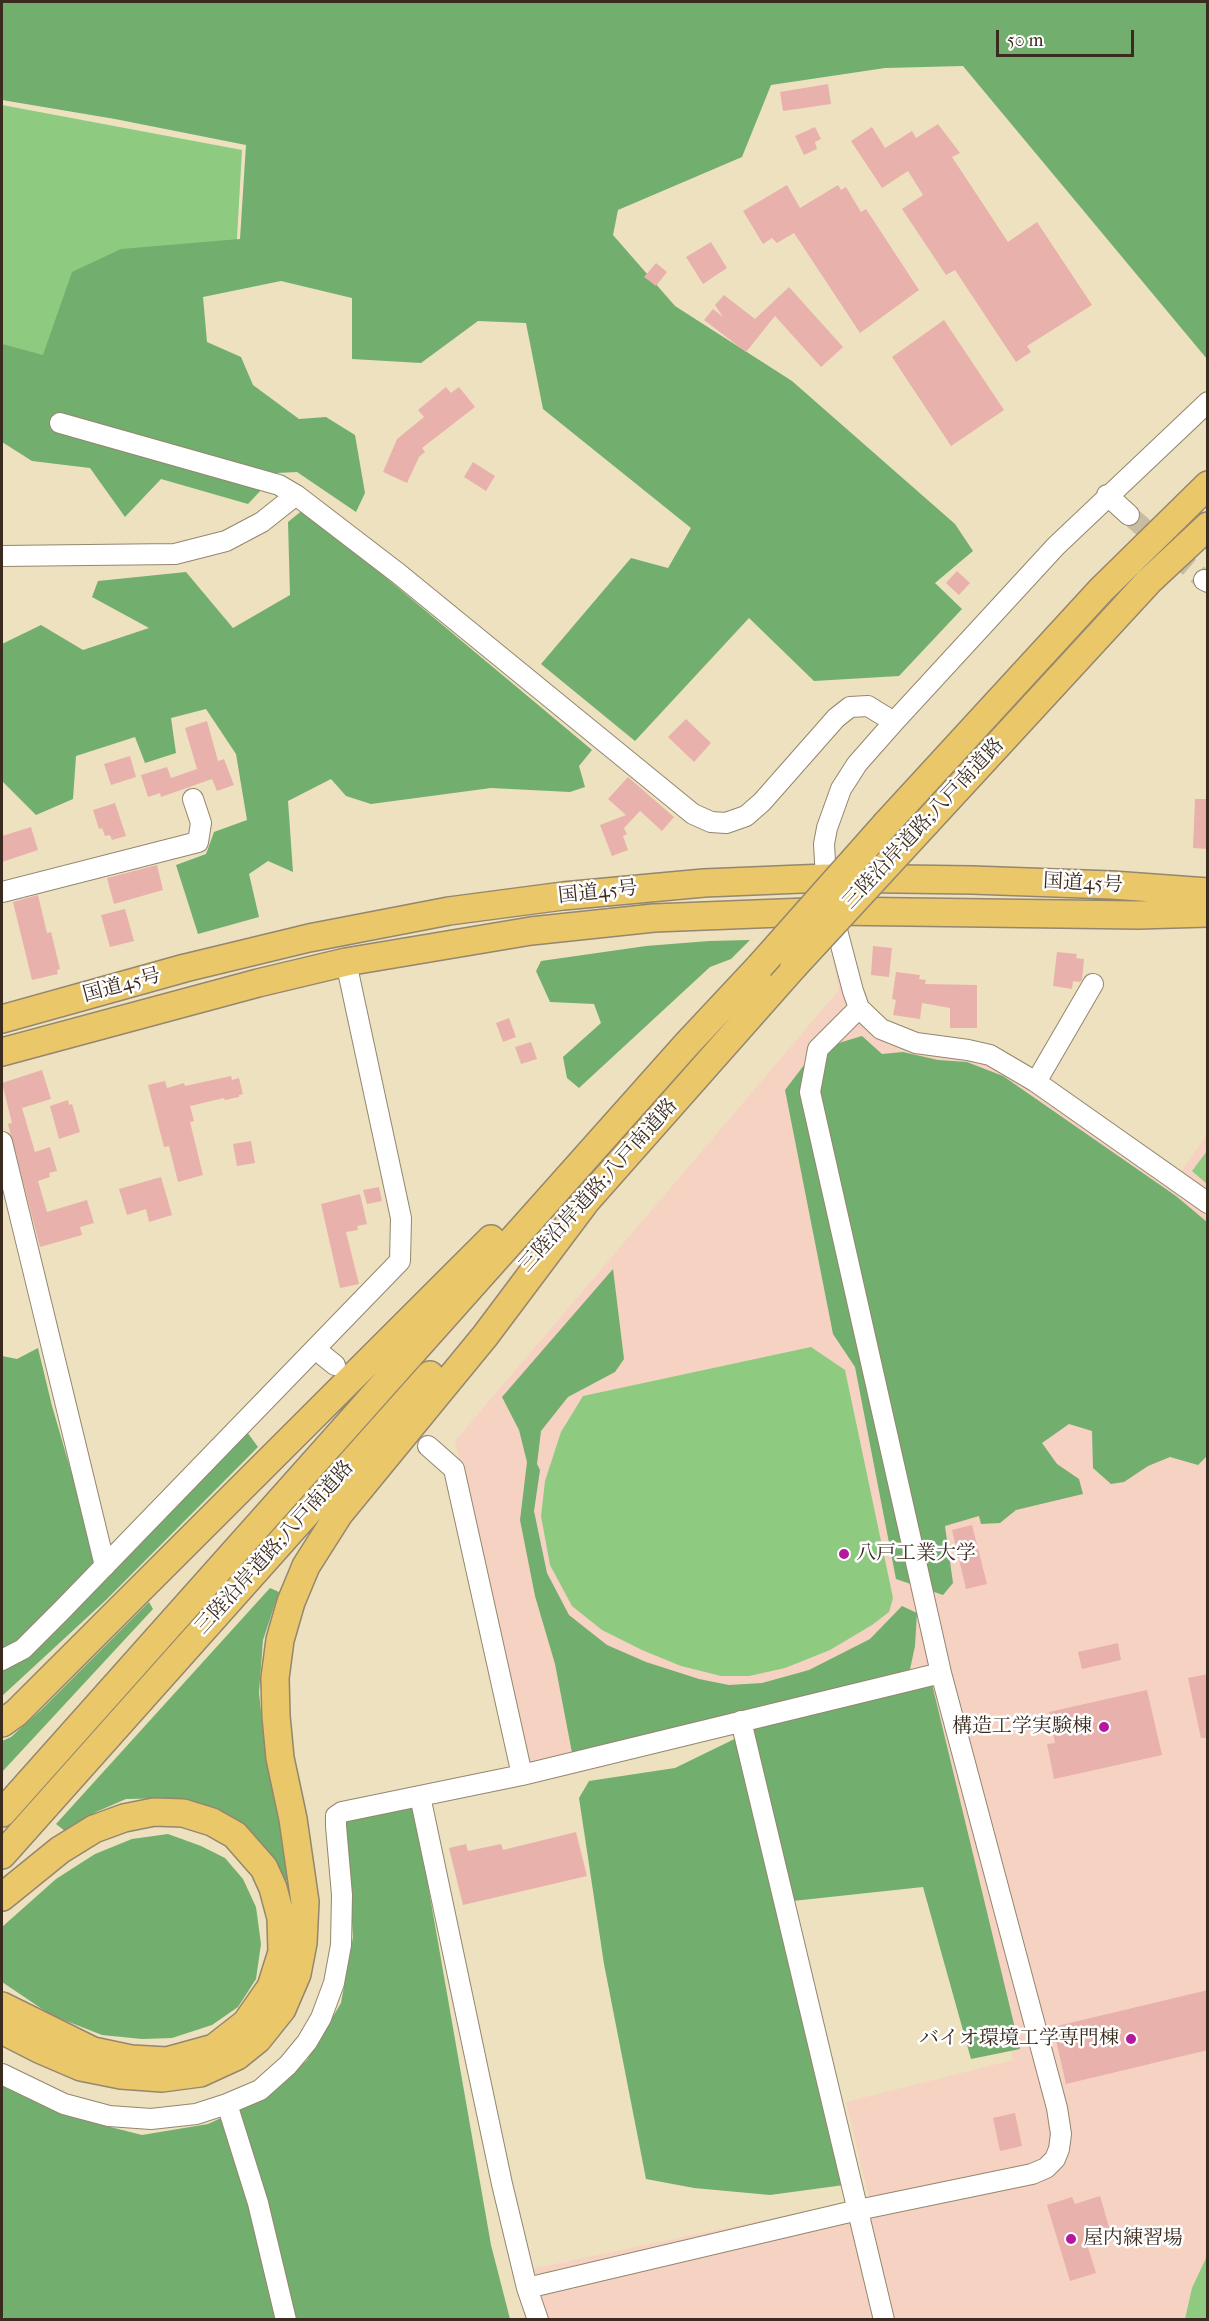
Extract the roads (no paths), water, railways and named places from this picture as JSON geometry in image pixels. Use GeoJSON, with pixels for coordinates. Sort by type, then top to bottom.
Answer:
{"type":"FeatureCollection","features":[{"type":"Feature","properties":{"kind":"highway","name":"三陸沿岸道路;八戸南道路"},"geometry":{"type":"LineString","coordinates":[[2,1813],[886,824],[1101,590],[1208,485]]}},
{"type":"Feature","properties":{"kind":"highway","name":"三陸沿岸道路;八戸南道路"},"geometry":{"type":"LineString","coordinates":[[2,1855],[794,966],[1149,580],[1208,526]]}},
{"type":"Feature","properties":{"kind":"highway","name":"国道45号"},"geometry":{"type":"LineString","coordinates":[[2,1019],[185,968],[309,938],[449,911],[563,896],[704,883],[826,878],[1054,883],[1208,892]]}},
{"type":"Feature","properties":{"kind":"highway","name":"国道45号"},"geometry":{"type":"LineString","coordinates":[[2,1052],[258,982],[346,962],[531,931],[654,918],[832,910],[1138,915],[1208,913]]}},
{"type":"Feature","properties":{"kind":"highway"},"geometry":{"type":"LineString","coordinates":[[2,1723],[16,1713],[687,1044]]}},
{"type":"Feature","properties":{"kind":"highway"},"geometry":{"type":"LineString","coordinates":[[2,2030],[81,2067],[121,2075],[162,2078],[200,2073],[237,2056],[258,2039],[282,2009],[297,1974],[303,1943],[305,1902],[293,1819],[280,1758],[276,1716],[275,1678],[279,1650],[291,1602],[306,1566],[339,1514],[485,1336],[584,1204]]}},
{"type":"Feature","properties":{"kind":"highway"},"geometry":{"type":"LineString","coordinates":[[2,1897],[60,1850],[94,1829],[124,1818],[154,1812],[183,1813],[212,1822],[235,1835],[264,1869],[273,1888],[281,1918],[282,1952],[271,1987],[246,2023],[214,2048],[167,2061],[131,2059],[93,2051],[2,2006]]}},
{"type":"Feature","properties":{"kind":"street"},"geometry":{"type":"LineString","coordinates":[[1208,402],[1107,495],[1056,546],[857,764],[841,789],[827,828],[824,844],[826,878],[832,910],[853,991],[859,1008],[880,1029],[916,1043],[990,1055],[1035,1082],[1208,1203]]}},
{"type":"Feature","properties":{"kind":"street"},"geometry":{"type":"LineString","coordinates":[[60,423],[279,485],[296,495],[399,574],[693,814],[711,822],[726,823],[746,816],[762,802],[836,718],[850,707],[868,706],[894,722]]}},
{"type":"Feature","properties":{"kind":"street"},"geometry":{"type":"LineString","coordinates":[[2,556],[175,554],[226,541],[262,522],[296,495]]}},
{"type":"Feature","properties":{"kind":"street"},"geometry":{"type":"LineString","coordinates":[[1107,495],[1129,515]]}},
{"type":"Feature","properties":{"kind":"street"},"geometry":{"type":"LineString","coordinates":[[2,892],[198,842],[201,823],[193,799]]}},
{"type":"Feature","properties":{"kind":"street"},"geometry":{"type":"LineString","coordinates":[[2,1660],[23,1649],[400,1261],[401,1218],[346,962]]}},
{"type":"Feature","properties":{"kind":"street"},"geometry":{"type":"LineString","coordinates":[[1035,1082],[1093,984]]}},
{"type":"Feature","properties":{"kind":"street"},"geometry":{"type":"LineString","coordinates":[[527,2288],[858,2210],[1032,2174],[1046,2168],[1055,2159],[1059,2149],[1061,2134],[1057,2108],[940,1673],[810,1092],[818,1049],[859,1008]]}},
{"type":"Feature","properties":{"kind":"street"},"geometry":{"type":"LineString","coordinates":[[2,1142],[105,1566]]}},
{"type":"Feature","properties":{"kind":"street"},"geometry":{"type":"LineString","coordinates":[[315,1349],[334,1365]]}},
{"type":"Feature","properties":{"kind":"street"},"geometry":{"type":"LineString","coordinates":[[428,1446],[453,1469],[522,1775]]}},
{"type":"Feature","properties":{"kind":"street"},"geometry":{"type":"LineString","coordinates":[[2,2074],[63,2104],[109,2116],[151,2119],[196,2114],[260,2090],[288,2065],[307,2042],[334,1983],[341,1945],[342,1894],[336,1816],[342,1812],[522,1775],[940,1673]]}},
{"type":"Feature","properties":{"kind":"street"},"geometry":{"type":"LineString","coordinates":[[741,1721],[884,2319]]}},
{"type":"Feature","properties":{"kind":"street"},"geometry":{"type":"LineString","coordinates":[[420,1796],[502,2184],[527,2288],[538,2319]]}},
{"type":"Feature","properties":{"kind":"street"},"geometry":{"type":"LineString","coordinates":[[227,2104],[258,2203],[286,2319]]}},
{"type":"Feature","properties":{"kind":"tunnel"},"geometry":{"type":"LineString","coordinates":[[1129,515],[1204,580]]}},
{"type":"Feature","properties":{"kind":"place","name":"八戸工業大学"},"geometry":{"type":"Point","coordinates":[844,1554]}},
{"type":"Feature","properties":{"kind":"place","name":"構造工学実験棟"},"geometry":{"type":"Point","coordinates":[1104,1727]}},
{"type":"Feature","properties":{"kind":"place","name":"バイオ環境工学専門棟"},"geometry":{"type":"Point","coordinates":[1131,2039]}},
{"type":"Feature","properties":{"kind":"place","name":"屋内練習場"},"geometry":{"type":"Point","coordinates":[1071,2239]}}]}
